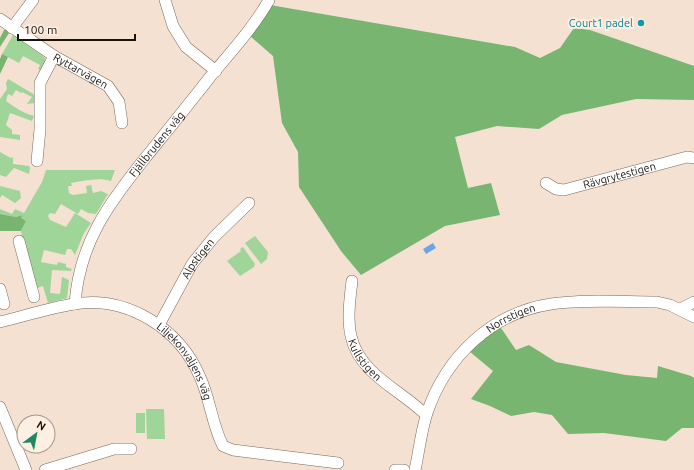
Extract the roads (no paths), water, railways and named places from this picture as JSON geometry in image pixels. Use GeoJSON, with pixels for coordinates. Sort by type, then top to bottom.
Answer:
{"type":"FeatureCollection","features":[{"type":"Feature","properties":{"kind":"street"},"geometry":{"type":"LineString","coordinates":[[12,28],[33,0]]}},
{"type":"Feature","properties":{"kind":"street"},"geometry":{"type":"LineString","coordinates":[[165,0],[173,26],[186,47],[216,71]]}},
{"type":"Feature","properties":{"kind":"street","name":"Fjällbrudens väg"},"geometry":{"type":"LineString","coordinates":[[75,304],[76,282],[81,262],[90,239],[106,210],[127,180],[245,36],[269,0]]}},
{"type":"Feature","properties":{"kind":"street","name":"Ryttarvägen"},"geometry":{"type":"LineString","coordinates":[[0,19],[54,56],[108,86],[119,102],[122,123]]}},
{"type":"Feature","properties":{"kind":"street"},"geometry":{"type":"LineString","coordinates":[[37,161],[40,129],[40,83],[54,56]]}},
{"type":"Feature","properties":{"kind":"street","name":"Rävgrytestigen"},"geometry":{"type":"LineString","coordinates":[[546,183],[556,189],[564,190],[687,158],[694,158]]}},
{"type":"Feature","properties":{"kind":"street","name":"Alpstigen"},"geometry":{"type":"LineString","coordinates":[[159,325],[192,264],[214,237],[249,203]]}},
{"type":"Feature","properties":{"kind":"street"},"geometry":{"type":"LineString","coordinates":[[19,241],[34,297]]}},
{"type":"Feature","properties":{"kind":"street","name":"Kullstigen"},"geometry":{"type":"LineString","coordinates":[[352,281],[350,325],[356,352],[369,368],[426,415]]}},
{"type":"Feature","properties":{"kind":"street"},"geometry":{"type":"LineString","coordinates":[[0,289],[4,304]]}},
{"type":"Feature","properties":{"kind":"street","name":"Norrstigen"},"geometry":{"type":"LineString","coordinates":[[415,470],[426,415],[443,376],[450,365],[478,336],[496,323],[532,308],[561,303],[658,302],[680,309],[694,317]]}},
{"type":"Feature","properties":{"kind":"street"},"geometry":{"type":"LineString","coordinates":[[680,309],[694,302]]}},
{"type":"Feature","properties":{"kind":"street","name":"Liljekonvaljens väg"},"geometry":{"type":"LineString","coordinates":[[0,322],[75,304],[92,303],[126,309],[159,325],[170,333],[181,345],[200,376],[224,446],[233,450],[338,463]]}},
{"type":"Feature","properties":{"kind":"street"},"geometry":{"type":"LineString","coordinates":[[0,407],[26,470]]}},
{"type":"Feature","properties":{"kind":"street"},"geometry":{"type":"LineString","coordinates":[[45,470],[114,449],[131,449]]}},
{"type":"Feature","properties":{"kind":"street"},"geometry":{"type":"LineString","coordinates":[[395,470],[404,470]]}},
{"type":"Feature","properties":{"kind":"water"},"geometry":{"type":"Polygon","coordinates":[[[433,243],[436,248],[426,254],[423,249],[433,243]]]}},
{"type":"Feature","properties":{"kind":"place","name":"Court1 padel"},"geometry":{"type":"Point","coordinates":[641,23]}}]}
